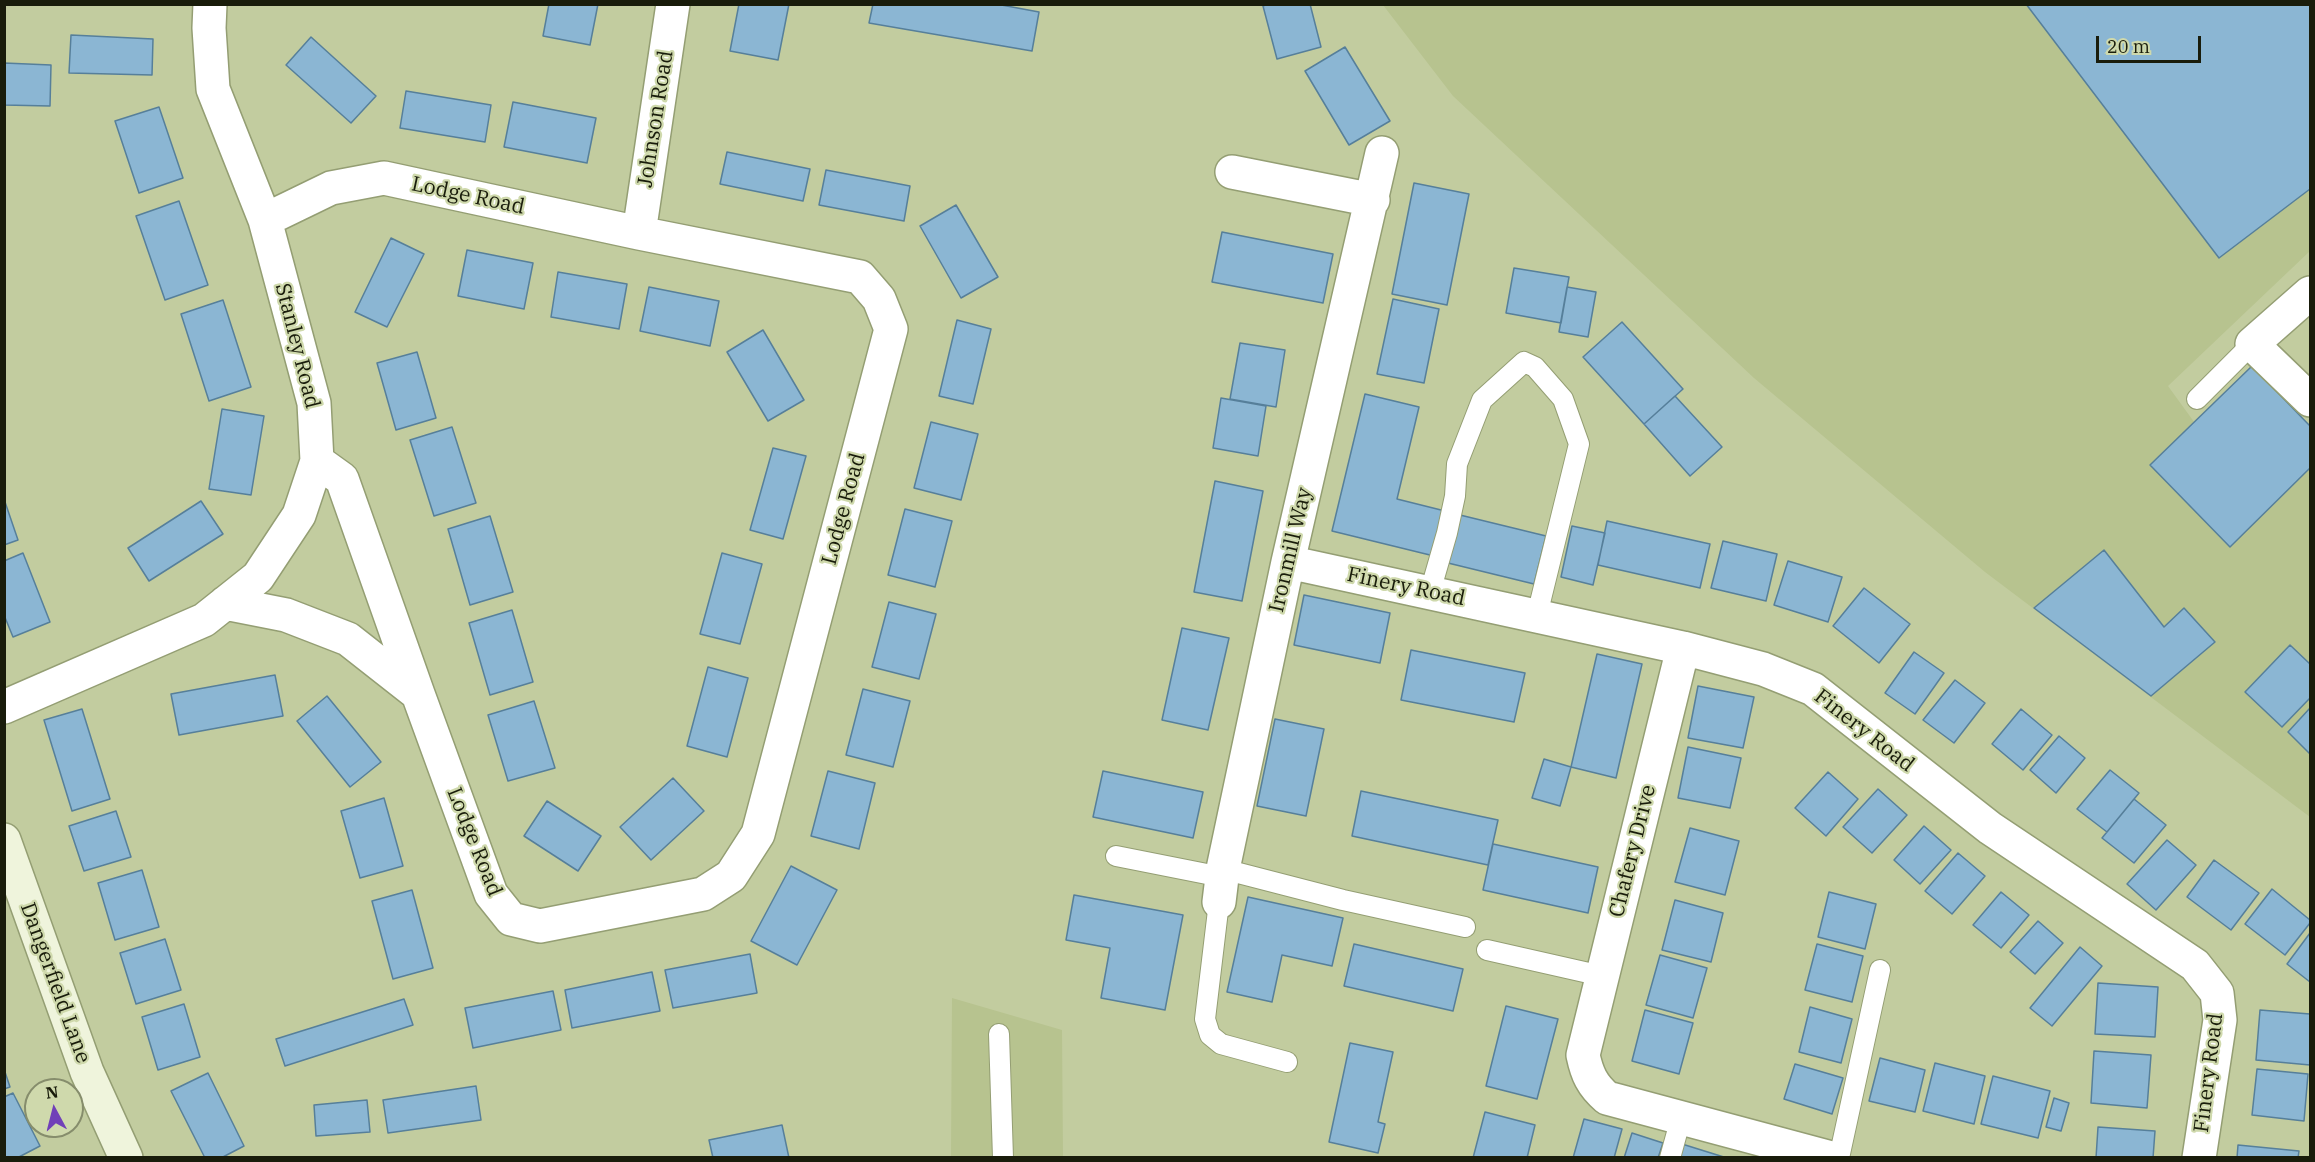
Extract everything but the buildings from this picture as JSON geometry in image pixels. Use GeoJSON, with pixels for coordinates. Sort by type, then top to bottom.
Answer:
{"type":"FeatureCollection","features":[{"type":"Feature","properties":{"kind":"street","name":"Stanley Road"},"geometry":{"type":"LineString","coordinates":[[4,707],[204,620],[258,577],[299,515],[317,460],[314,403],[265,220],[213,89],[209,28],[210,4]]}},
{"type":"Feature","properties":{"kind":"street","name":"Johnson Road"},"geometry":{"type":"LineString","coordinates":[[639,232],[674,4]]}},
{"type":"Feature","properties":{"kind":"street","name":"Ironmill Way"},"geometry":{"type":"LineString","coordinates":[[1221,883],[1288,562],[1382,153]]}},
{"type":"Feature","properties":{"kind":"street"},"geometry":{"type":"LineString","coordinates":[[1232,172],[1373,200]]}},
{"type":"Feature","properties":{"kind":"street","name":"Lodge Road"},"geometry":{"type":"LineString","coordinates":[[265,220],[331,188],[384,178],[860,276],[879,299],[891,329],[758,834],[731,876],[703,894],[540,926],[511,919],[491,894],[342,479],[317,460]]}},
{"type":"Feature","properties":{"kind":"street"},"geometry":{"type":"LineString","coordinates":[[2310,293],[2252,344],[2310,400]]}},
{"type":"Feature","properties":{"kind":"street","name":"Finery Road"},"geometry":{"type":"LineString","coordinates":[[1288,562],[1683,648],[1763,669],[1813,689],[1990,828],[2195,966],[2217,993],[2220,1020],[2199,1158]]}},
{"type":"Feature","properties":{"kind":"street"},"geometry":{"type":"LineString","coordinates":[[225,603],[286,615],[348,639],[418,694]]}},
{"type":"Feature","properties":{"kind":"street","name":"Chafery Drive"},"geometry":{"type":"LineString","coordinates":[[1682,1118],[1607,1098],[1594,1087],[1588,1076],[1583,1055],[1683,648]]}},
{"type":"Feature","properties":{"kind":"street","name":"Dangerfield Lane"},"geometry":{"type":"LineString","coordinates":[[4,840],[87,1072],[126,1158]]}},
{"type":"Feature","properties":{"kind":"street"},"geometry":{"type":"LineString","coordinates":[[1682,1118],[1831,1158]]}},
{"type":"Feature","properties":{"kind":"lane"},"geometry":{"type":"LineString","coordinates":[[2197,399],[2252,344]]}},
{"type":"Feature","properties":{"kind":"lane"},"geometry":{"type":"LineString","coordinates":[[1430,592],[1455,496],[1457,464],[1482,400],[1524,362],[1535,367],[1563,399],[1579,444],[1537,615]]}},
{"type":"Feature","properties":{"kind":"lane"},"geometry":{"type":"LineString","coordinates":[[1116,856],[1221,883],[1343,900],[1465,927]]}},
{"type":"Feature","properties":{"kind":"lane"},"geometry":{"type":"LineString","coordinates":[[1221,883],[1204,1020],[1210,1035],[1221,1044],[1287,1062]]}},
{"type":"Feature","properties":{"kind":"lane"},"geometry":{"type":"LineString","coordinates":[[1487,950],[1602,976]]}},
{"type":"Feature","properties":{"kind":"lane"},"geometry":{"type":"LineString","coordinates":[[1839,1158],[1880,970]]}},
{"type":"Feature","properties":{"kind":"lane"},"geometry":{"type":"LineString","coordinates":[[999,1034],[1003,1158]]}},
{"type":"Feature","properties":{"kind":"lane"},"geometry":{"type":"LineString","coordinates":[[1670,1158],[1682,1118]]}},
{"type":"Feature","properties":{"kind":"shaded area"},"geometry":{"type":"Polygon","coordinates":[[[1383,5],[2310,5],[2310,251],[2168,386],[2197,426],[2252,366],[2310,426],[2310,817],[1985,572],[1754,378],[1453,96],[1383,5]]]}},
{"type":"Feature","properties":{"kind":"shaded area"},"geometry":{"type":"Polygon","coordinates":[[[952,998],[1062,1030],[1063,1157],[951,1158],[952,998]]]}}]}
